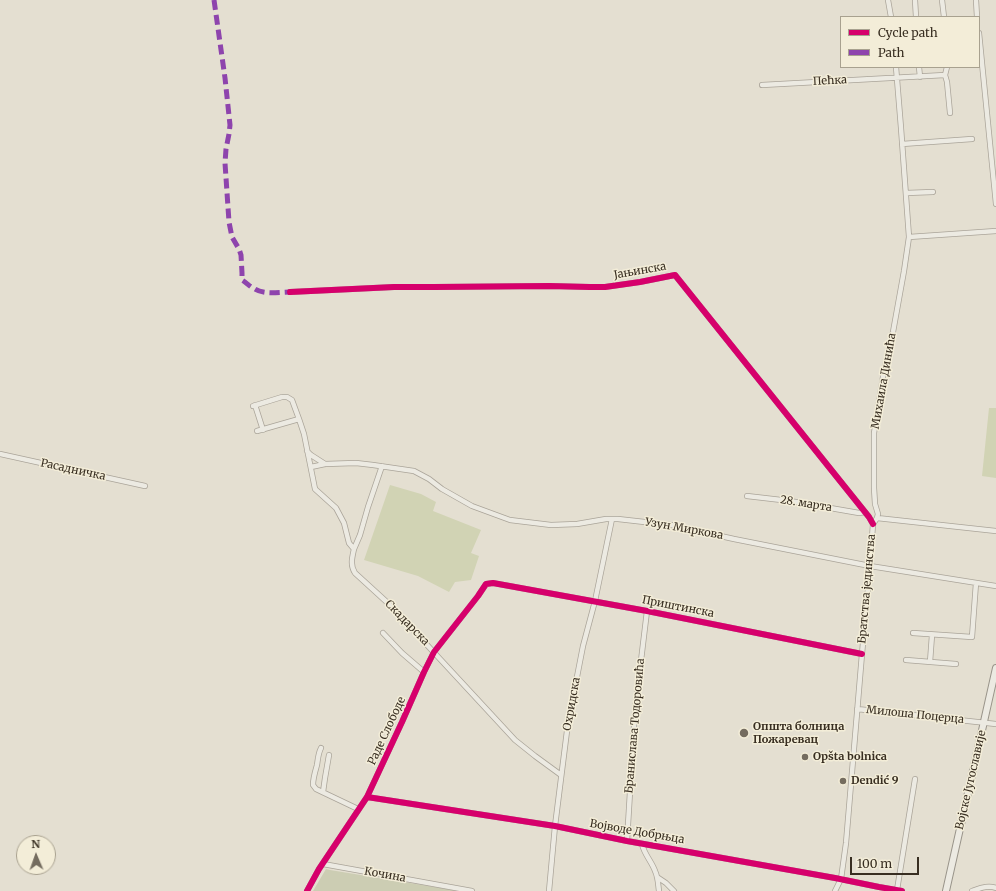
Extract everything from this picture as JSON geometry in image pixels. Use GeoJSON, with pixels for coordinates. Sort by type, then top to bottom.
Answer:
{"type":"FeatureCollection","features":[{"type":"Feature","properties":{"kind":"main road","name":"Војске Југославије"},"geometry":{"type":"LineString","coordinates":[[946,891],[996,668]]}},
{"type":"Feature","properties":{"kind":"street"},"geometry":{"type":"LineString","coordinates":[[888,0],[891,16]]}},
{"type":"Feature","properties":{"kind":"street"},"geometry":{"type":"LineString","coordinates":[[916,0],[916,16]]}},
{"type":"Feature","properties":{"kind":"street"},"geometry":{"type":"LineString","coordinates":[[942,0],[944,16]]}},
{"type":"Feature","properties":{"kind":"street"},"geometry":{"type":"LineString","coordinates":[[976,0],[978,16]]}},
{"type":"Feature","properties":{"kind":"street"},"geometry":{"type":"LineString","coordinates":[[980,43],[996,204]]}},
{"type":"Feature","properties":{"kind":"street"},"geometry":{"type":"LineString","coordinates":[[896,68],[909,237],[996,231]]}},
{"type":"Feature","properties":{"kind":"street"},"geometry":{"type":"LineString","coordinates":[[919,68],[920,76]]}},
{"type":"Feature","properties":{"kind":"street"},"geometry":{"type":"LineString","coordinates":[[947,68],[945,75],[950,113]]}},
{"type":"Feature","properties":{"kind":"street","name":"Пећка"},"geometry":{"type":"LineString","coordinates":[[762,85],[945,75]]}},
{"type":"Feature","properties":{"kind":"street"},"geometry":{"type":"LineString","coordinates":[[902,144],[972,139]]}},
{"type":"Feature","properties":{"kind":"street"},"geometry":{"type":"LineString","coordinates":[[906,193],[933,192]]}},
{"type":"Feature","properties":{"kind":"street","name":"Михаила Динића"},"geometry":{"type":"LineString","coordinates":[[878,518],[874,488],[874,433],[909,237]]}},
{"type":"Feature","properties":{"kind":"street","name":"Јањинска"},"geometry":{"type":"LineString","coordinates":[[290,292],[394,287],[605,287],[675,275],[865,512],[873,524]]}},
{"type":"Feature","properties":{"kind":"street","name":"Скадарска"},"geometry":{"type":"LineString","coordinates":[[263,430],[254,405],[282,397],[292,400],[304,434],[315,489],[336,508],[344,523],[350,543],[354,550],[352,565],[355,573],[390,605],[515,740],[561,775]]}},
{"type":"Feature","properties":{"kind":"street"},"geometry":{"type":"LineString","coordinates":[[257,431],[299,419]]}},
{"type":"Feature","properties":{"kind":"street"},"geometry":{"type":"LineString","coordinates":[[307,451],[325,464]]}},
{"type":"Feature","properties":{"kind":"street","name":"Расадничка"},"geometry":{"type":"LineString","coordinates":[[0,454],[145,486]]}},
{"type":"Feature","properties":{"kind":"street","name":"Узун Миркова"},"geometry":{"type":"LineString","coordinates":[[311,467],[325,464],[356,463],[414,471],[472,506],[510,520],[551,525],[577,524],[618,519],[671,525],[870,566],[996,586]]}},
{"type":"Feature","properties":{"kind":"street"},"geometry":{"type":"LineString","coordinates":[[354,550],[382,466]]}},
{"type":"Feature","properties":{"kind":"street","name":"28. марта"},"geometry":{"type":"LineString","coordinates":[[746,496],[790,501],[859,513],[865,512]]}},
{"type":"Feature","properties":{"kind":"street"},"geometry":{"type":"LineString","coordinates":[[873,524],[878,518],[996,532]]}},
{"type":"Feature","properties":{"kind":"street","name":"Охридска"},"geometry":{"type":"LineString","coordinates":[[549,891],[555,826],[568,723],[583,646],[595,601],[612,519]]}},
{"type":"Feature","properties":{"kind":"street","name":"Братства јединства"},"geometry":{"type":"LineString","coordinates":[[835,891],[841,879],[844,862],[873,524]]}},
{"type":"Feature","properties":{"kind":"street","name":"Приштинска"},"geometry":{"type":"LineString","coordinates":[[489,583],[493,582],[595,601],[862,654]]}},
{"type":"Feature","properties":{"kind":"street","name":"Раде Слободе"},"geometry":{"type":"LineString","coordinates":[[307,891],[367,797],[434,652],[486,584],[489,583]]}},
{"type":"Feature","properties":{"kind":"street"},"geometry":{"type":"LineString","coordinates":[[913,633],[972,637],[976,583]]}},
{"type":"Feature","properties":{"kind":"street","name":"Бранислава Тодоровића"},"geometry":{"type":"LineString","coordinates":[[627,841],[635,710],[647,611]]}},
{"type":"Feature","properties":{"kind":"street"},"geometry":{"type":"LineString","coordinates":[[383,633],[402,653],[424,672]]}},
{"type":"Feature","properties":{"kind":"street"},"geometry":{"type":"LineString","coordinates":[[930,662],[932,635]]}},
{"type":"Feature","properties":{"kind":"street"},"geometry":{"type":"LineString","coordinates":[[906,660],[956,664]]}},
{"type":"Feature","properties":{"kind":"street","name":"Милоша Поцерца"},"geometry":{"type":"LineString","coordinates":[[857,709],[996,724]]}},
{"type":"Feature","properties":{"kind":"street"},"geometry":{"type":"LineString","coordinates":[[321,748],[314,773],[313,785],[316,789],[358,809]]}},
{"type":"Feature","properties":{"kind":"street"},"geometry":{"type":"LineString","coordinates":[[324,792],[325,778],[330,755]]}},
{"type":"Feature","properties":{"kind":"street"},"geometry":{"type":"LineString","coordinates":[[896,890],[915,779]]}},
{"type":"Feature","properties":{"kind":"street","name":"Војводе Добрњца"},"geometry":{"type":"LineString","coordinates":[[367,797],[555,826],[642,844],[902,891]]}},
{"type":"Feature","properties":{"kind":"street"},"geometry":{"type":"LineString","coordinates":[[642,844],[655,870],[659,891]]}},
{"type":"Feature","properties":{"kind":"street","name":"Кочина"},"geometry":{"type":"LineString","coordinates":[[323,864],[472,891]]}},
{"type":"Feature","properties":{"kind":"street"},"geometry":{"type":"LineString","coordinates":[[657,878],[666,883],[674,891]]}},
{"type":"Feature","properties":{"kind":"street"},"geometry":{"type":"LineString","coordinates":[[972,891],[991,886],[996,888]]}},
{"type":"Feature","properties":{"kind":"green space"},"geometry":{"type":"Polygon","coordinates":[[[989,408],[996,408],[996,478],[982,476],[989,408]]]}},
{"type":"Feature","properties":{"kind":"green space"},"geometry":{"type":"Polygon","coordinates":[[[390,485],[421,494],[436,502],[433,511],[481,530],[471,553],[479,556],[471,580],[455,582],[449,592],[418,576],[364,560],[390,485]]]}},
{"type":"Feature","properties":{"kind":"green space"},"geometry":{"type":"Polygon","coordinates":[[[326,869],[330,870],[459,891],[313,891],[326,869]]]}},
{"type":"Feature","properties":{"kind":"marked path"},"geometry":{"type":"LineString","coordinates":[[214,0],[230,125],[225,163],[229,222],[232,237],[241,255],[242,280],[259,291],[272,293],[290,292]]}},
{"type":"Feature","properties":{"kind":"cycle path"},"geometry":{"type":"LineString","coordinates":[[290,292],[394,287],[605,287],[675,275],[869,517],[873,524]]}},
{"type":"Feature","properties":{"kind":"cycle path"},"geometry":{"type":"LineString","coordinates":[[307,891],[319,869],[367,797],[434,652],[486,584],[493,583],[647,611],[862,654]]}},
{"type":"Feature","properties":{"kind":"cycle path"},"geometry":{"type":"LineString","coordinates":[[367,797],[555,826],[627,841],[902,891]]}},
{"type":"Feature","properties":{"kind":"place","name":"Општа болница Пожаревац"},"geometry":{"type":"Point","coordinates":[744,733]}},
{"type":"Feature","properties":{"kind":"place","name":"Opšta bolnica"},"geometry":{"type":"Point","coordinates":[805,757]}},
{"type":"Feature","properties":{"kind":"place","name":"Dendić 9"},"geometry":{"type":"Point","coordinates":[843,781]}}]}
